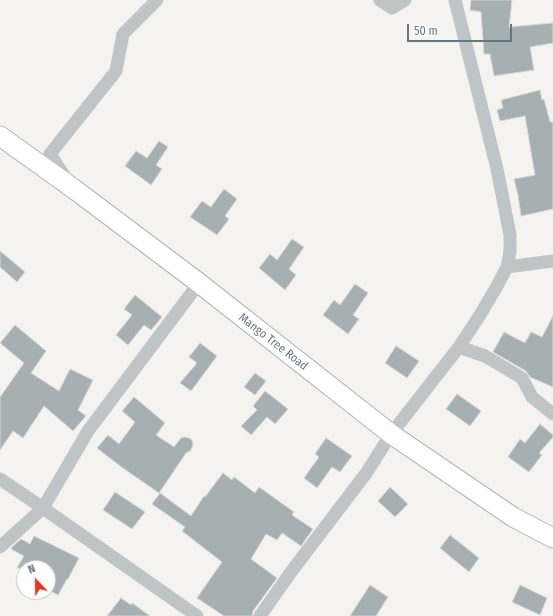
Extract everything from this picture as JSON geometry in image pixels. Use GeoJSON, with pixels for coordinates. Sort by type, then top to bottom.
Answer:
{"type":"FeatureCollection","features":[{"type":"Feature","properties":{"kind":"main road","name":"Mango Tree Road"},"geometry":{"type":"LineString","coordinates":[[0,136],[74,189],[199,283],[391,434],[513,517],[553,538]]}},
{"type":"Feature","properties":{"kind":"street"},"geometry":{"type":"LineString","coordinates":[[74,189],[50,154],[116,71],[122,34],[157,0]]}},
{"type":"Feature","properties":{"kind":"street"},"geometry":{"type":"LineString","coordinates":[[380,0],[392,8],[405,0]]}},
{"type":"Feature","properties":{"kind":"street"},"geometry":{"type":"LineString","coordinates":[[260,616],[367,472],[391,434],[459,347],[480,315],[507,267],[510,252],[510,235],[496,169],[455,0]]}},
{"type":"Feature","properties":{"kind":"street"},"geometry":{"type":"LineString","coordinates":[[507,267],[553,261]]}},
{"type":"Feature","properties":{"kind":"street"},"geometry":{"type":"LineString","coordinates":[[0,547],[43,508],[88,431],[199,283]]}},
{"type":"Feature","properties":{"kind":"street"},"geometry":{"type":"LineString","coordinates":[[459,347],[485,356],[522,378],[532,398],[553,414]]}},
{"type":"Feature","properties":{"kind":"street"},"geometry":{"type":"LineString","coordinates":[[0,479],[197,616]]}},
{"type":"Feature","properties":{"kind":"building"},"geometry":{"type":"Polygon","coordinates":[[[471,0],[512,0],[509,27],[553,23],[553,43],[530,47],[534,70],[494,76],[490,54],[484,54],[481,12],[470,10],[471,0]]]}},
{"type":"Feature","properties":{"kind":"building"},"geometry":{"type":"Polygon","coordinates":[[[540,90],[550,122],[553,122],[553,209],[521,216],[514,179],[535,175],[525,116],[500,121],[497,110],[503,108],[501,100],[540,90]]]}},
{"type":"Feature","properties":{"kind":"building"},"geometry":{"type":"Polygon","coordinates":[[[159,141],[168,147],[156,165],[162,169],[151,185],[125,166],[136,151],[147,158],[159,141]]]}},
{"type":"Feature","properties":{"kind":"building"},"geometry":{"type":"Polygon","coordinates":[[[224,189],[237,199],[225,216],[229,219],[217,235],[190,217],[202,201],[211,207],[224,189]]]}},
{"type":"Feature","properties":{"kind":"building"},"geometry":{"type":"Polygon","coordinates":[[[292,239],[304,247],[289,269],[296,275],[285,290],[259,268],[270,254],[277,260],[292,239]]]}},
{"type":"Feature","properties":{"kind":"building"},"geometry":{"type":"Polygon","coordinates":[[[0,251],[25,272],[17,282],[0,267],[0,251]]]}},
{"type":"Feature","properties":{"kind":"building"},"geometry":{"type":"Polygon","coordinates":[[[355,284],[368,293],[353,315],[359,319],[348,334],[323,315],[334,300],[340,305],[355,284]]]}},
{"type":"Feature","properties":{"kind":"building"},"geometry":{"type":"Polygon","coordinates":[[[135,295],[162,317],[151,330],[144,325],[128,345],[116,335],[132,315],[124,309],[135,295]]]}},
{"type":"Feature","properties":{"kind":"building"},"geometry":{"type":"Polygon","coordinates":[[[553,316],[553,387],[530,377],[526,371],[493,352],[504,332],[525,343],[531,332],[542,337],[553,316]]]}},
{"type":"Feature","properties":{"kind":"building"},"geometry":{"type":"Polygon","coordinates":[[[15,325],[46,351],[31,373],[59,391],[70,369],[93,380],[78,410],[86,416],[73,431],[44,406],[23,438],[13,431],[0,450],[0,397],[24,363],[0,343],[15,325]]]}},
{"type":"Feature","properties":{"kind":"building"},"geometry":{"type":"Polygon","coordinates":[[[200,343],[217,356],[191,391],[180,383],[197,363],[189,357],[200,343]]]}},
{"type":"Feature","properties":{"kind":"building"},"geometry":{"type":"Polygon","coordinates":[[[396,346],[419,361],[407,378],[385,363],[396,346]]]}},
{"type":"Feature","properties":{"kind":"building"},"geometry":{"type":"Polygon","coordinates":[[[255,373],[266,381],[255,395],[244,387],[255,373]]]}},
{"type":"Feature","properties":{"kind":"building"},"geometry":{"type":"Polygon","coordinates":[[[265,391],[288,409],[275,424],[267,417],[251,435],[241,426],[257,410],[253,406],[265,391]]]}},
{"type":"Feature","properties":{"kind":"building"},"geometry":{"type":"Polygon","coordinates":[[[457,394],[481,411],[470,426],[446,409],[457,394]]]}},
{"type":"Feature","properties":{"kind":"building"},"geometry":{"type":"Polygon","coordinates":[[[134,397],[165,423],[156,435],[174,447],[181,438],[185,437],[192,440],[192,448],[186,453],[159,493],[97,448],[108,435],[119,444],[135,422],[122,411],[134,397]]]}},
{"type":"Feature","properties":{"kind":"building"},"geometry":{"type":"Polygon","coordinates":[[[540,424],[553,435],[553,437],[539,453],[542,455],[529,472],[508,457],[520,439],[525,443],[540,424]]]}},
{"type":"Feature","properties":{"kind":"building"},"geometry":{"type":"Polygon","coordinates":[[[326,438],[352,456],[340,472],[332,467],[317,488],[304,478],[319,457],[315,454],[326,438]]]}},
{"type":"Feature","properties":{"kind":"building"},"geometry":{"type":"Polygon","coordinates":[[[223,473],[232,480],[234,477],[255,493],[259,487],[294,512],[292,515],[313,529],[301,546],[282,533],[277,540],[266,534],[251,559],[277,578],[253,611],[252,616],[224,616],[197,598],[222,562],[182,531],[185,527],[152,504],[160,493],[191,516],[204,496],[205,497],[223,473]]]}},
{"type":"Feature","properties":{"kind":"building"},"geometry":{"type":"Polygon","coordinates":[[[390,487],[408,504],[395,517],[378,501],[390,487]]]}},
{"type":"Feature","properties":{"kind":"building"},"geometry":{"type":"Polygon","coordinates":[[[115,492],[145,512],[132,529],[103,510],[115,492]]]}},
{"type":"Feature","properties":{"kind":"building"},"geometry":{"type":"Polygon","coordinates":[[[450,535],[479,558],[469,572],[440,548],[450,535]]]}},
{"type":"Feature","properties":{"kind":"building"},"geometry":{"type":"Polygon","coordinates":[[[34,536],[79,558],[58,595],[56,594],[56,560],[22,560],[24,556],[11,549],[21,539],[30,544],[34,536]]]}},
{"type":"Feature","properties":{"kind":"building"},"geometry":{"type":"Polygon","coordinates":[[[370,585],[388,597],[376,616],[350,616],[370,585]]]}},
{"type":"Feature","properties":{"kind":"building"},"geometry":{"type":"Polygon","coordinates":[[[520,585],[547,598],[540,615],[512,602],[520,585]]]}},
{"type":"Feature","properties":{"kind":"building"},"geometry":{"type":"Polygon","coordinates":[[[121,598],[131,605],[132,603],[150,616],[107,616],[121,598]]]}}]}
